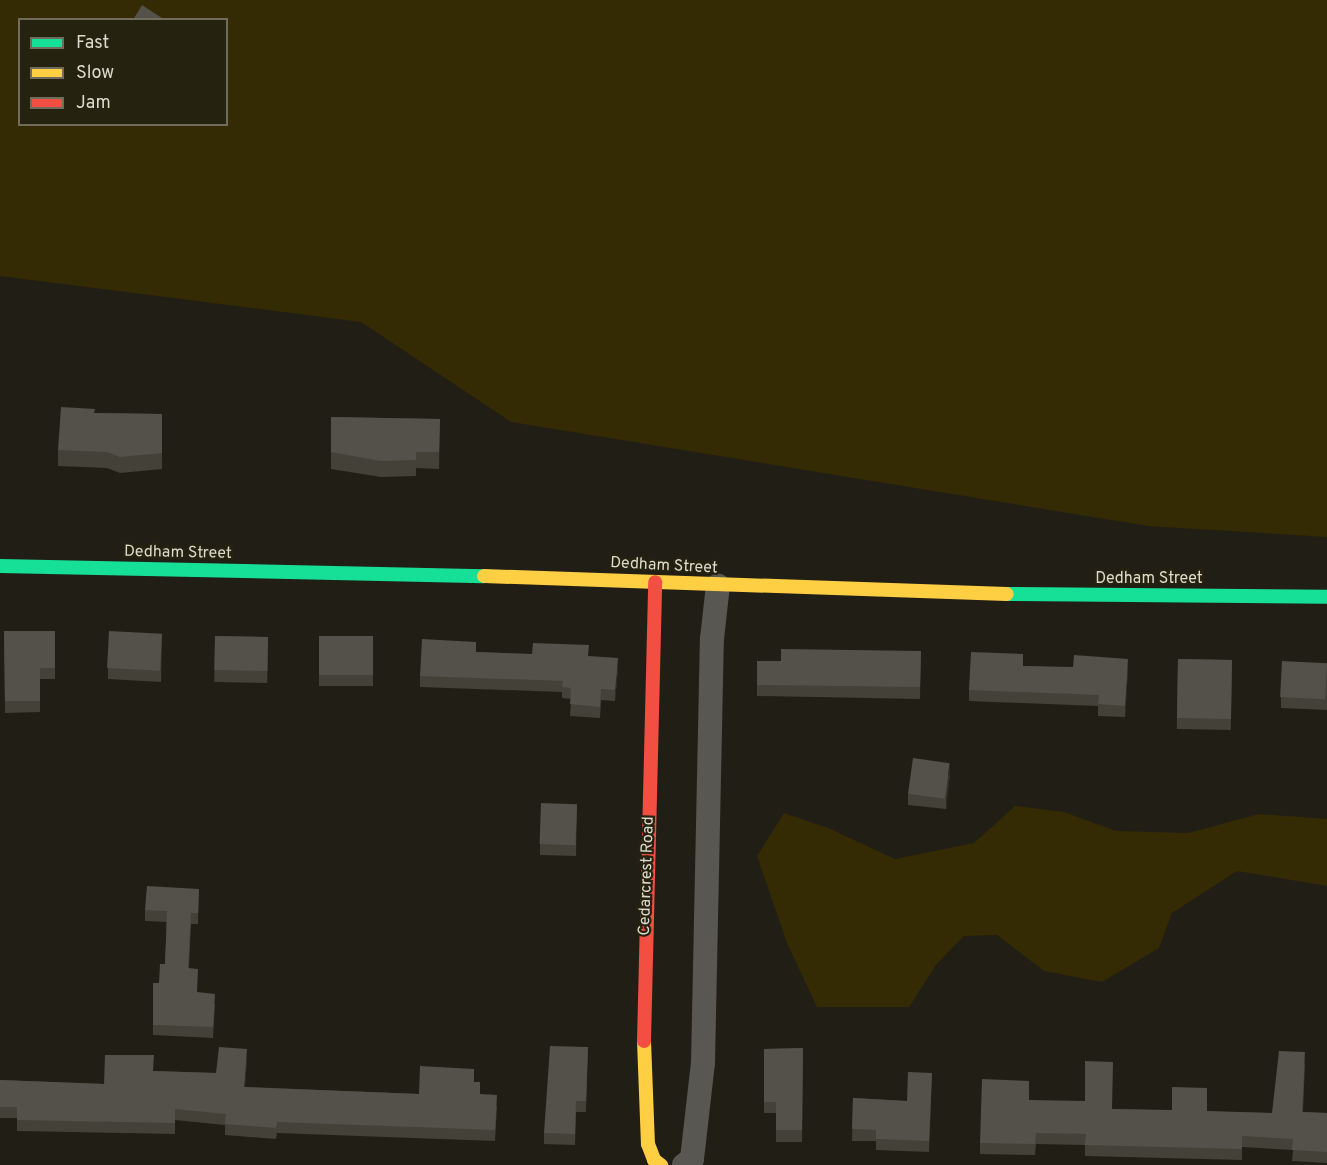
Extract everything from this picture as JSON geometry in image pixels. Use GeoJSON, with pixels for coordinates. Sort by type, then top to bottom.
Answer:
{"type":"FeatureCollection","features":[{"type":"Feature","properties":{"kind":"main road","name":"Dedham Street"},"geometry":{"type":"LineString","coordinates":[[0,566],[655,582],[996,594],[1327,597]]}},
{"type":"Feature","properties":{"kind":"main road","name":"Cedarcrest Road"},"geometry":{"type":"LineString","coordinates":[[655,582],[642,1027],[648,1144],[654,1160],[661,1165]]}},
{"type":"Feature","properties":{"kind":"street"},"geometry":{"type":"LineString","coordinates":[[684,1165],[692,1159],[703,1063],[712,639],[718,585]]}},
{"type":"Feature","properties":{"kind":"shaded area"},"geometry":{"type":"Polygon","coordinates":[[[0,0],[1327,0],[1327,537],[1148,526],[511,422],[361,322],[0,276],[0,0]]]}},
{"type":"Feature","properties":{"kind":"shaded area"},"geometry":{"type":"Polygon","coordinates":[[[1015,806],[1064,812],[1116,831],[1188,833],[1259,814],[1327,819],[1327,886],[1237,871],[1172,913],[1159,948],[1102,982],[1044,971],[997,935],[964,936],[936,965],[909,1007],[817,1007],[787,943],[757,856],[784,813],[828,828],[895,859],[974,843],[1015,806]]]}},
{"type":"Feature","properties":{"kind":"building"},"geometry":{"type":"Polygon","coordinates":[[[142,5],[162,18],[134,18],[142,5]]]}},
{"type":"Feature","properties":{"kind":"building"},"geometry":{"type":"Polygon","coordinates":[[[61,407],[95,409],[94,413],[162,414],[162,453],[120,457],[107,452],[58,450],[61,407]]]}},
{"type":"Feature","properties":{"kind":"building"},"geometry":{"type":"Polygon","coordinates":[[[331,417],[440,419],[439,452],[416,452],[416,460],[381,461],[331,452],[331,417]]]}},
{"type":"Feature","properties":{"kind":"building"},"geometry":{"type":"Polygon","coordinates":[[[4,631],[55,631],[55,668],[40,668],[40,701],[5,701],[4,631]]]}},
{"type":"Feature","properties":{"kind":"building"},"geometry":{"type":"Polygon","coordinates":[[[109,631],[162,634],[160,671],[107,668],[109,631]]]}},
{"type":"Feature","properties":{"kind":"building"},"geometry":{"type":"Polygon","coordinates":[[[215,636],[268,637],[267,671],[214,670],[215,636]]]}},
{"type":"Feature","properties":{"kind":"building"},"geometry":{"type":"Polygon","coordinates":[[[319,636],[373,636],[373,675],[319,675],[319,636]]]}},
{"type":"Feature","properties":{"kind":"building"},"geometry":{"type":"Polygon","coordinates":[[[422,639],[476,642],[476,652],[532,654],[533,643],[589,645],[588,656],[618,658],[615,690],[601,689],[600,707],[570,704],[571,688],[562,687],[563,681],[420,676],[422,639]]]}},
{"type":"Feature","properties":{"kind":"building"},"geometry":{"type":"Polygon","coordinates":[[[781,649],[921,651],[920,687],[757,685],[757,661],[781,661],[781,649]]]}},
{"type":"Feature","properties":{"kind":"building"},"geometry":{"type":"Polygon","coordinates":[[[971,652],[1023,654],[1023,666],[1073,667],[1074,655],[1128,659],[1125,706],[1098,704],[1099,695],[969,690],[971,652]]]}},
{"type":"Feature","properties":{"kind":"building"},"geometry":{"type":"Polygon","coordinates":[[[1178,659],[1232,660],[1231,719],[1177,718],[1178,659]]]}},
{"type":"Feature","properties":{"kind":"building"},"geometry":{"type":"Polygon","coordinates":[[[1282,661],[1327,663],[1325,699],[1280,697],[1282,661]]]}},
{"type":"Feature","properties":{"kind":"building"},"geometry":{"type":"Polygon","coordinates":[[[913,758],[950,763],[945,799],[908,794],[913,758]]]}},
{"type":"Feature","properties":{"kind":"building"},"geometry":{"type":"Polygon","coordinates":[[[541,803],[577,804],[576,845],[540,844],[541,803]]]}},
{"type":"Feature","properties":{"kind":"building"},"geometry":{"type":"Polygon","coordinates":[[[147,886],[199,889],[198,913],[191,913],[188,968],[198,969],[197,992],[215,994],[213,1027],[153,1025],[153,983],[159,983],[160,964],[165,964],[167,911],[145,910],[147,886]]]}},
{"type":"Feature","properties":{"kind":"building"},"geometry":{"type":"Polygon","coordinates":[[[550,1046],[588,1047],[586,1101],[576,1101],[575,1134],[544,1133],[550,1046]]]}},
{"type":"Feature","properties":{"kind":"building"},"geometry":{"type":"Polygon","coordinates":[[[219,1047],[247,1049],[244,1087],[419,1094],[420,1066],[474,1069],[474,1082],[480,1082],[480,1094],[497,1095],[495,1130],[277,1122],[276,1128],[225,1124],[226,1114],[175,1109],[175,1123],[17,1120],[17,1107],[0,1107],[0,1080],[104,1084],[105,1055],[154,1055],[153,1071],[216,1073],[219,1047]]]}},
{"type":"Feature","properties":{"kind":"building"},"geometry":{"type":"Polygon","coordinates":[[[803,1048],[802,1130],[776,1130],[776,1102],[764,1102],[764,1049],[803,1048]]]}},
{"type":"Feature","properties":{"kind":"building"},"geometry":{"type":"Polygon","coordinates":[[[1279,1051],[1305,1052],[1302,1112],[1327,1113],[1327,1152],[1292,1150],[1293,1139],[1242,1136],[1242,1149],[1085,1145],[1086,1134],[1036,1133],[1035,1144],[980,1143],[982,1079],[1029,1081],[1029,1100],[1085,1101],[1085,1061],[1113,1062],[1112,1109],[1172,1110],[1172,1087],[1207,1088],[1207,1111],[1272,1113],[1279,1051]]]}},
{"type":"Feature","properties":{"kind":"building"},"geometry":{"type":"Polygon","coordinates":[[[908,1072],[932,1073],[929,1141],[876,1139],[876,1130],[852,1129],[853,1098],[907,1101],[908,1072]]]}},
{"type":"Feature","properties":{"kind":"traffic: fast"},"geometry":{"type":"LineString","coordinates":[[0,566],[484,576]]}},
{"type":"Feature","properties":{"kind":"traffic: fast"},"geometry":{"type":"LineString","coordinates":[[1007,594],[1327,597]]}},
{"type":"Feature","properties":{"kind":"traffic: slow"},"geometry":{"type":"LineString","coordinates":[[484,576],[1007,594]]}},
{"type":"Feature","properties":{"kind":"traffic: slow"},"geometry":{"type":"LineString","coordinates":[[644,1041],[648,1144],[654,1160],[661,1165]]}},
{"type":"Feature","properties":{"kind":"traffic: jam"},"geometry":{"type":"LineString","coordinates":[[644,1041],[655,582]]}}]}
